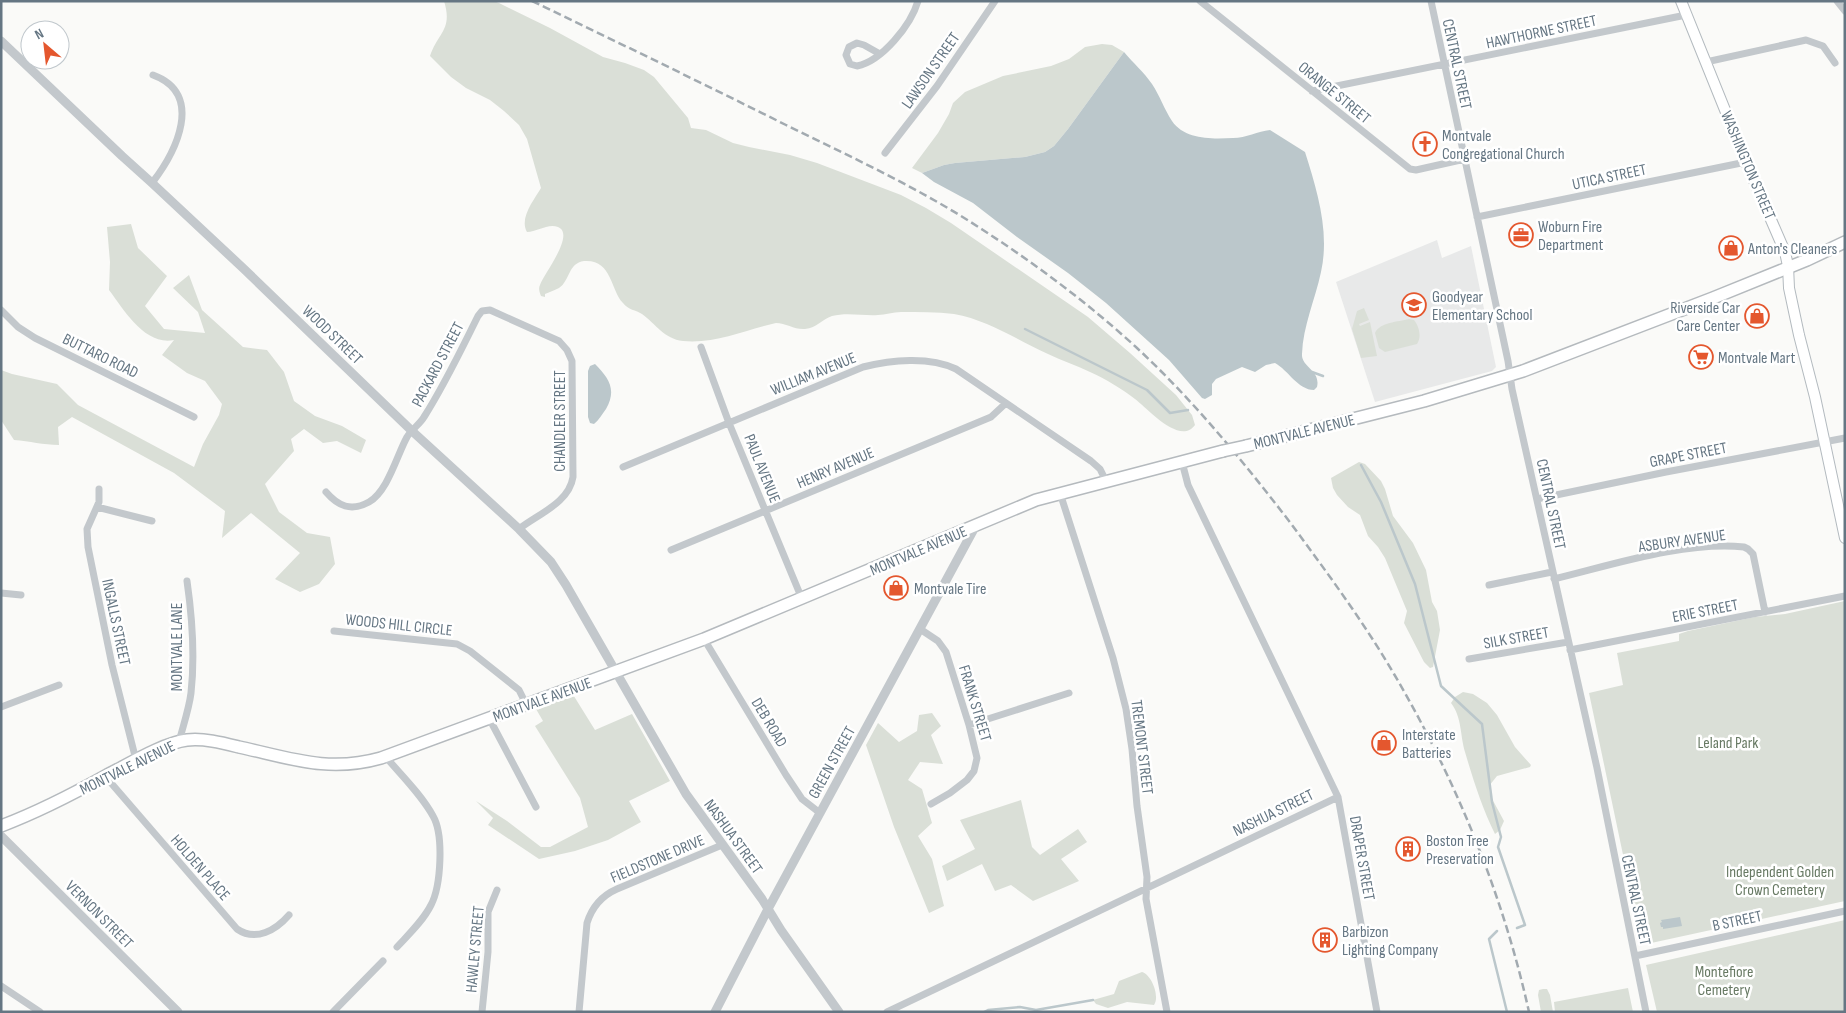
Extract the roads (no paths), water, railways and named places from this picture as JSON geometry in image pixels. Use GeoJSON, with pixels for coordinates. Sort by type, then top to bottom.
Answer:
{"type":"FeatureCollection","features":[{"type":"Feature","properties":{"kind":"main road","name":"WASHINGTON STREET"},"geometry":{"type":"LineString","coordinates":[[1681,1],[1746,162],[1784,249],[1788,266],[1789,288],[1845,538]]}},
{"type":"Feature","properties":{"kind":"main road","name":"MONTVALE AVENUE"},"geometry":{"type":"LineString","coordinates":[[1,826],[43,808],[136,760],[179,742],[193,740],[222,743],[304,762],[330,765],[358,764],[385,756],[704,639],[1026,504],[1106,481],[1424,401],[1510,375],[1587,347],[1845,242]]}},
{"type":"Feature","properties":{"kind":"street"},"geometry":{"type":"LineString","coordinates":[[880,54],[857,43],[849,47],[846,55],[849,62],[857,66],[865,64],[880,54],[901,33],[912,16],[918,1]]}},
{"type":"Feature","properties":{"kind":"street","name":"LAWSON STREET"},"geometry":{"type":"LineString","coordinates":[[885,154],[937,86],[994,1]]}},
{"type":"Feature","properties":{"kind":"street","name":"ORANGE STREET"},"geometry":{"type":"LineString","coordinates":[[1200,1],[1411,170],[1465,159]]}},
{"type":"Feature","properties":{"kind":"street","name":"CENTRAL STREET"},"geometry":{"type":"LineString","coordinates":[[1431,1],[1596,768],[1646,1012]]}},
{"type":"Feature","properties":{"kind":"street"},"geometry":{"type":"LineString","coordinates":[[1837,1],[1845,11]]}},
{"type":"Feature","properties":{"kind":"street","name":"HAWTHORNE STREET"},"geometry":{"type":"LineString","coordinates":[[1312,91],[1686,15]]}},
{"type":"Feature","properties":{"kind":"street"},"geometry":{"type":"LineString","coordinates":[[1706,62],[1806,40],[1823,46],[1835,63]]}},
{"type":"Feature","properties":{"kind":"street","name":"WOOD STREET"},"geometry":{"type":"LineString","coordinates":[[1,41],[545,555],[556,570],[615,672]]}},
{"type":"Feature","properties":{"kind":"street"},"geometry":{"type":"LineString","coordinates":[[152,183],[162,169],[180,132],[182,113],[181,104],[173,88],[166,81],[153,75]]}},
{"type":"Feature","properties":{"kind":"street","name":"UTICA STREET"},"geometry":{"type":"LineString","coordinates":[[1477,217],[1746,162]]}},
{"type":"Feature","properties":{"kind":"street","name":"BUTTARO ROAD"},"geometry":{"type":"LineString","coordinates":[[1,310],[18,327],[35,338],[194,417]]}},
{"type":"Feature","properties":{"kind":"street","name":"PACKARD STREET"},"geometry":{"type":"LineString","coordinates":[[326,492],[338,504],[346,507],[370,502],[383,486],[408,436],[423,419],[478,316],[485,310]]}},
{"type":"Feature","properties":{"kind":"street","name":"CHANDLER STREET"},"geometry":{"type":"LineString","coordinates":[[485,310],[491,310],[559,341],[567,350],[572,361],[572,485],[560,501],[519,529]]}},
{"type":"Feature","properties":{"kind":"street","name":"PAUL AVENUE"},"geometry":{"type":"LineString","coordinates":[[701,347],[729,422],[802,598]]}},
{"type":"Feature","properties":{"kind":"street","name":"WILLIAM AVENUE"},"geometry":{"type":"LineString","coordinates":[[622,467],[863,367],[910,361],[931,361],[953,368],[1092,461],[1100,469],[1106,481]]}},
{"type":"Feature","properties":{"kind":"street","name":"HENRY AVENUE"},"geometry":{"type":"LineString","coordinates":[[671,550],[992,416],[1005,404]]}},
{"type":"Feature","properties":{"kind":"street","name":"GRAPE STREET"},"geometry":{"type":"LineString","coordinates":[[1537,499],[1845,438]]}},
{"type":"Feature","properties":{"kind":"street","name":"NASHUA STREET"},"geometry":{"type":"LineString","coordinates":[[887,1012],[1338,797],[1188,485],[1182,462]]}},
{"type":"Feature","properties":{"kind":"street","name":"INGALLS STREET"},"geometry":{"type":"LineString","coordinates":[[99,489],[100,496],[97,507],[88,525],[88,547],[112,665],[136,760]]}},
{"type":"Feature","properties":{"kind":"street","name":"TREMONT STREET"},"geometry":{"type":"LineString","coordinates":[[1060,493],[1113,658],[1126,709],[1147,877],[1146,889],[1168,1012]]}},
{"type":"Feature","properties":{"kind":"street"},"geometry":{"type":"LineString","coordinates":[[97,507],[152,520]]}},
{"type":"Feature","properties":{"kind":"street","name":"GREEN STREET"},"geometry":{"type":"LineString","coordinates":[[715,1012],[768,909],[975,527]]}},
{"type":"Feature","properties":{"kind":"street","name":"ASBURY AVENUE"},"geometry":{"type":"LineString","coordinates":[[1489,585],[1710,546],[1744,547],[1748,548],[1753,554],[1765,612]]}},
{"type":"Feature","properties":{"kind":"street","name":"MONTVALE LANE"},"geometry":{"type":"LineString","coordinates":[[179,742],[192,684],[191,615],[187,581]]}},
{"type":"Feature","properties":{"kind":"street"},"geometry":{"type":"LineString","coordinates":[[1,593],[20,595]]}},
{"type":"Feature","properties":{"kind":"street","name":"ERIE STREET"},"geometry":{"type":"LineString","coordinates":[[1570,650],[1845,596]]}},
{"type":"Feature","properties":{"kind":"street","name":"FRANK STREET"},"geometry":{"type":"LineString","coordinates":[[920,628],[937,640],[943,647],[977,755],[974,771],[970,778],[957,789],[931,804]]}},
{"type":"Feature","properties":{"kind":"street","name":"WOODS HILL CIRCLE"},"geometry":{"type":"LineString","coordinates":[[334,631],[457,644],[470,651],[519,690],[526,704]]}},
{"type":"Feature","properties":{"kind":"street","name":"DEB ROAD"},"geometry":{"type":"LineString","coordinates":[[704,639],[786,775],[802,799],[820,813]]}},
{"type":"Feature","properties":{"kind":"street","name":"SILK STREET"},"geometry":{"type":"LineString","coordinates":[[1469,659],[1568,642]]}},
{"type":"Feature","properties":{"kind":"street","name":"NASHUA STREET"},"geometry":{"type":"LineString","coordinates":[[615,672],[686,794],[839,1012]]}},
{"type":"Feature","properties":{"kind":"street"},"geometry":{"type":"LineString","coordinates":[[1,707],[59,685]]}},
{"type":"Feature","properties":{"kind":"street"},"geometry":{"type":"LineString","coordinates":[[969,725],[1069,693]]}},
{"type":"Feature","properties":{"kind":"street"},"geometry":{"type":"LineString","coordinates":[[489,718],[536,807]]}},
{"type":"Feature","properties":{"kind":"street"},"geometry":{"type":"LineString","coordinates":[[385,756],[428,808],[438,826],[440,836],[437,883],[432,903],[423,917],[397,947]]}},
{"type":"Feature","properties":{"kind":"street","name":"HOLDEN PLACE"},"geometry":{"type":"LineString","coordinates":[[105,776],[239,930],[249,935],[262,934],[276,927],[290,915]]}},
{"type":"Feature","properties":{"kind":"street","name":"DRAPER STREET"},"geometry":{"type":"LineString","coordinates":[[1338,797],[1377,1012]]}},
{"type":"Feature","properties":{"kind":"street","name":"VERNON STREET"},"geometry":{"type":"LineString","coordinates":[[1,836],[178,1012]]}},
{"type":"Feature","properties":{"kind":"street","name":"FIELDSTONE DRIVE"},"geometry":{"type":"LineString","coordinates":[[580,1012],[587,923],[591,912],[598,902],[617,889],[722,845]]}},
{"type":"Feature","properties":{"kind":"street","name":"HAWLEY STREET"},"geometry":{"type":"LineString","coordinates":[[482,1012],[488,952],[488,914],[497,890]]}},
{"type":"Feature","properties":{"kind":"street","name":"B STREET"},"geometry":{"type":"LineString","coordinates":[[1634,956],[1845,910]]}},
{"type":"Feature","properties":{"kind":"street"},"geometry":{"type":"LineString","coordinates":[[333,1012],[383,961]]}},
{"type":"Feature","properties":{"kind":"street"},"geometry":{"type":"LineString","coordinates":[[1,986],[40,1012]]}},
{"type":"Feature","properties":{"kind":"waterway"},"geometry":{"type":"LineString","coordinates":[[1025,329],[1147,390],[1170,413],[1188,410]]}},
{"type":"Feature","properties":{"kind":"waterway"},"geometry":{"type":"LineString","coordinates":[[1312,372],[1323,376]]}},
{"type":"Feature","properties":{"kind":"waterway"},"geometry":{"type":"LineString","coordinates":[[1361,465],[1381,502],[1415,584],[1441,686],[1482,724],[1492,802],[1501,837],[1498,847],[1525,925],[1517,928]]}},
{"type":"Feature","properties":{"kind":"waterway"},"geometry":{"type":"LineString","coordinates":[[1497,931],[1489,939],[1507,1012]]}},
{"type":"Feature","properties":{"kind":"waterway"},"geometry":{"type":"LineString","coordinates":[[984,1012],[1020,1007],[1036,1010],[1093,1000]]}},
{"type":"Feature","properties":{"kind":"railway"},"geometry":{"type":"LineString","coordinates":[[532,1],[911,187],[959,215],[1043,271],[1100,316],[1137,348],[1178,388],[1216,431],[1289,521],[1357,615],[1394,674],[1437,754],[1475,838],[1506,924],[1529,1012]]}},
{"type":"Feature","properties":{"kind":"place","name":"Montvale Congregational Church"},"geometry":{"type":"Point","coordinates":[1425,144]}},
{"type":"Feature","properties":{"kind":"place","name":"Woburn Fire Department"},"geometry":{"type":"Point","coordinates":[1521,235]}},
{"type":"Feature","properties":{"kind":"place","name":"Anton's Cleaners"},"geometry":{"type":"Point","coordinates":[1731,248]}},
{"type":"Feature","properties":{"kind":"place","name":"Goodyear Elementary School"},"geometry":{"type":"Point","coordinates":[1414,305]}},
{"type":"Feature","properties":{"kind":"place","name":"Riverside Car Care Center"},"geometry":{"type":"Point","coordinates":[1757,316]}},
{"type":"Feature","properties":{"kind":"place","name":"Montvale Mart"},"geometry":{"type":"Point","coordinates":[1701,357]}},
{"type":"Feature","properties":{"kind":"place","name":"Montvale Tire"},"geometry":{"type":"Point","coordinates":[896,588]}},
{"type":"Feature","properties":{"kind":"place","name":"Interstate Batteries"},"geometry":{"type":"Point","coordinates":[1384,743]}},
{"type":"Feature","properties":{"kind":"place","name":"Boston Tree Preservation"},"geometry":{"type":"Point","coordinates":[1408,849]}},
{"type":"Feature","properties":{"kind":"place","name":"Barbizon Lighting Company"},"geometry":{"type":"Point","coordinates":[1325,940]}},
{"type":"Feature","properties":{"kind":"park label","name":"Leland Park"},"geometry":{"type":"Point","coordinates":[1728,742]}},
{"type":"Feature","properties":{"kind":"park label","name":"Independent Golden Crown Cemetery"},"geometry":{"type":"Point","coordinates":[1780,880]}},
{"type":"Feature","properties":{"kind":"park label","name":"Montefiore Cemetery"},"geometry":{"type":"Point","coordinates":[1724,980]}}]}
